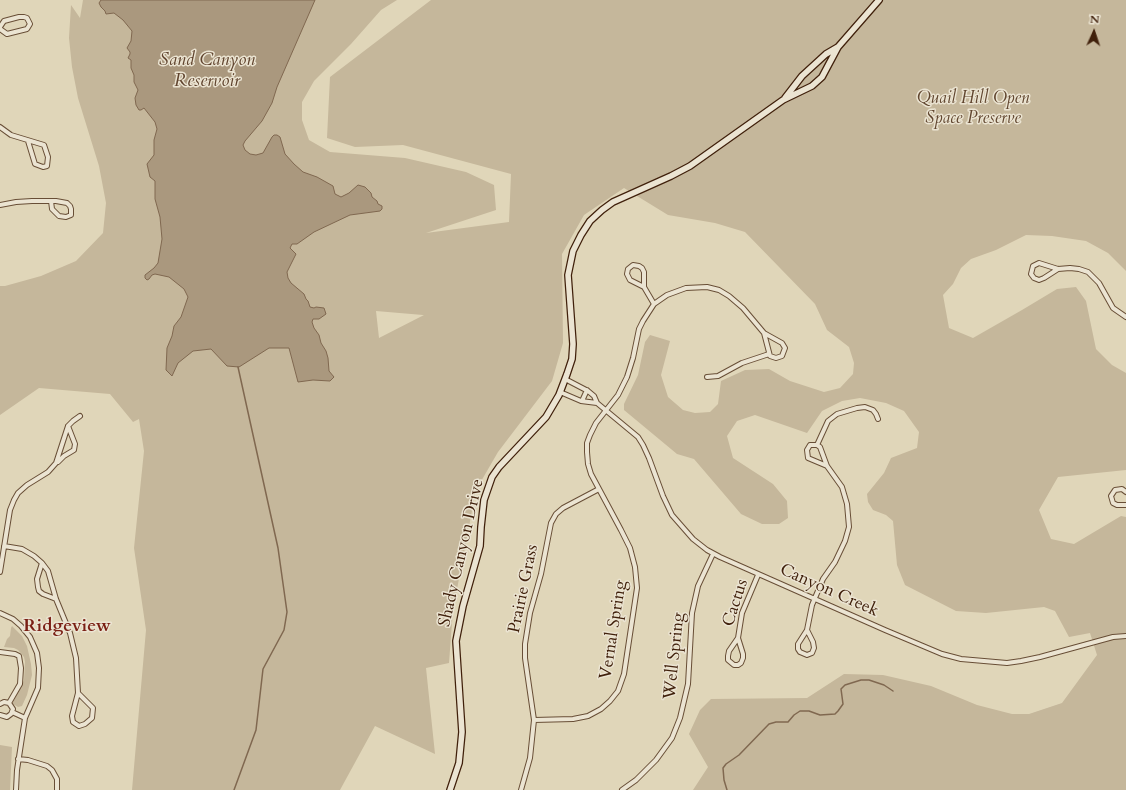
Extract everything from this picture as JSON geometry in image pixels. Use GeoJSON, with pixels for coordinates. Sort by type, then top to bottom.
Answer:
{"type":"FeatureCollection","features":[{"type":"Feature","properties":{"kind":"street"},"geometry":{"type":"LineString","coordinates":[[783,100],[812,86],[822,77],[838,47],[879,0]]}},
{"type":"Feature","properties":{"kind":"street"},"geometry":{"type":"LineString","coordinates":[[24,17],[27,18],[30,24],[27,29],[7,34],[0,28],[4,21],[24,17]]}},
{"type":"Feature","properties":{"kind":"street"},"geometry":{"type":"LineString","coordinates":[[783,100],[802,76],[826,54],[838,47]]}},
{"type":"Feature","properties":{"kind":"street","name":"Shady Canyon Drive"},"geometry":{"type":"LineString","coordinates":[[450,790],[459,763],[462,732],[456,641],[463,606],[480,546],[486,494],[492,477],[499,467],[546,417],[560,392],[572,358],[573,344],[568,283],[573,251],[590,221],[613,202],[690,166],[783,100]]}},
{"type":"Feature","properties":{"kind":"street"},"geometry":{"type":"LineString","coordinates":[[0,127],[11,135],[44,145],[48,157],[47,166],[43,168],[34,164],[28,141]]}},
{"type":"Feature","properties":{"kind":"street"},"geometry":{"type":"LineString","coordinates":[[0,205],[16,202],[51,201],[67,203],[70,206],[71,214],[66,217],[59,216],[52,209],[51,201]]}},
{"type":"Feature","properties":{"kind":"street"},"geometry":{"type":"LineString","coordinates":[[1058,269],[1039,280],[1034,278],[1031,274],[1032,266],[1039,263],[1058,269],[1074,268],[1088,272],[1099,282],[1113,308],[1126,317]]}},
{"type":"Feature","properties":{"kind":"street"},"geometry":{"type":"LineString","coordinates":[[644,287],[630,280],[627,274],[628,269],[633,265],[642,268],[644,272],[644,287],[654,304]]}},
{"type":"Feature","properties":{"kind":"street","name":"Vernal Spring"},"geometry":{"type":"LineString","coordinates":[[534,720],[572,719],[588,716],[601,710],[618,691],[624,674],[637,588],[635,567],[627,542],[599,489],[588,464],[588,443],[596,423],[618,395],[627,378],[639,329],[643,321],[654,304],[676,291],[697,286],[708,287],[719,290],[736,301],[764,333],[782,343],[784,354],[779,358],[773,358],[769,354],[764,333]]}},
{"type":"Feature","properties":{"kind":"street"},"geometry":{"type":"LineString","coordinates":[[707,377],[718,376],[742,363],[769,354]]}},
{"type":"Feature","properties":{"kind":"street","name":"Canyon Creek"},"geometry":{"type":"LineString","coordinates":[[565,378],[587,390],[594,396],[597,403],[630,430],[643,445],[672,515],[693,539],[714,554],[758,575],[942,654],[961,659],[1000,662],[1021,661],[1113,637],[1126,636]]}},
{"type":"Feature","properties":{"kind":"street"},"geometry":{"type":"LineString","coordinates":[[582,401],[587,390]]}},
{"type":"Feature","properties":{"kind":"street"},"geometry":{"type":"LineString","coordinates":[[560,392],[582,401],[597,403]]}},
{"type":"Feature","properties":{"kind":"street"},"geometry":{"type":"LineString","coordinates":[[817,445],[828,421],[837,414],[865,407],[873,410],[878,419]]}},
{"type":"Feature","properties":{"kind":"street"},"geometry":{"type":"LineString","coordinates":[[56,463],[68,426],[73,420],[80,416]]}},
{"type":"Feature","properties":{"kind":"street"},"geometry":{"type":"LineString","coordinates":[[0,572],[10,510],[14,500],[18,493],[27,485],[48,472],[64,456],[74,450],[75,444],[68,426]]}},
{"type":"Feature","properties":{"kind":"street"},"geometry":{"type":"LineString","coordinates":[[807,630],[814,642],[814,648],[812,653],[807,655],[802,654],[798,649],[798,644],[807,630],[809,615],[814,598],[823,580],[835,562],[845,541],[849,527],[847,504],[843,492],[836,478],[827,466],[820,447],[817,445],[810,445],[806,450],[808,458],[827,466]]}},
{"type":"Feature","properties":{"kind":"street","name":"Prairie Grass"},"geometry":{"type":"LineString","coordinates":[[521,790],[530,758],[534,720],[525,658],[525,644],[530,613],[542,574],[551,523],[556,514],[563,508],[599,489]]}},
{"type":"Feature","properties":{"kind":"street"},"geometry":{"type":"LineString","coordinates":[[1126,492],[1122,489],[1118,489],[1115,490],[1111,496],[1113,503],[1117,505],[1126,505]]}},
{"type":"Feature","properties":{"kind":"street"},"geometry":{"type":"LineString","coordinates":[[4,546],[22,549],[34,556],[48,571],[56,599],[70,633],[76,658],[78,693],[72,716],[73,722],[79,726],[85,724],[92,718],[92,708],[78,693]]}},
{"type":"Feature","properties":{"kind":"street","name":"Well Spring"},"geometry":{"type":"LineString","coordinates":[[622,790],[636,780],[656,760],[672,738],[680,718],[686,699],[688,684],[692,613],[698,586],[714,554]]}},
{"type":"Feature","properties":{"kind":"street"},"geometry":{"type":"LineString","coordinates":[[42,563],[37,579],[39,591],[56,599]]}},
{"type":"Feature","properties":{"kind":"street","name":"Cactus"},"geometry":{"type":"LineString","coordinates":[[738,638],[743,658],[741,663],[738,665],[728,660],[729,651],[738,638],[742,613],[758,575]]}},
{"type":"Feature","properties":{"kind":"street"},"geometry":{"type":"LineString","coordinates":[[0,613],[13,619],[30,636],[37,653],[39,668],[38,688],[25,718],[18,759],[16,790]]}},
{"type":"Feature","properties":{"kind":"street"},"geometry":{"type":"LineString","coordinates":[[0,652],[19,656],[21,668],[20,684],[9,703]]}},
{"type":"Feature","properties":{"kind":"street"},"geometry":{"type":"LineString","coordinates":[[0,704],[4,702],[9,703]]}},
{"type":"Feature","properties":{"kind":"street"},"geometry":{"type":"LineString","coordinates":[[9,703],[12,707],[12,712]]}},
{"type":"Feature","properties":{"kind":"street"},"geometry":{"type":"LineString","coordinates":[[12,712],[25,718]]}},
{"type":"Feature","properties":{"kind":"street"},"geometry":{"type":"LineString","coordinates":[[0,715],[7,717],[12,712]]}},
{"type":"Feature","properties":{"kind":"street"},"geometry":{"type":"LineString","coordinates":[[18,759],[28,760],[47,766],[52,770],[57,779],[57,790]]}},
{"type":"Feature","properties":{"kind":"green space","name":"Quail Hill Open Space Preserve"},"geometry":{"type":"Polygon","coordinates":[[[83,0],[397,0],[381,10],[351,44],[314,81],[302,102],[302,120],[309,140],[330,152],[405,158],[466,172],[494,185],[496,210],[426,233],[509,222],[511,174],[403,145],[355,147],[327,138],[330,77],[431,0],[1126,0],[1126,271],[1108,253],[1086,241],[1052,236],[1026,235],[996,250],[971,259],[961,268],[953,284],[943,295],[949,328],[973,338],[1057,289],[1076,287],[1086,301],[1096,349],[1112,365],[1126,373],[1126,470],[1058,477],[1039,510],[1051,539],[1074,544],[1121,516],[1126,517],[1126,790],[693,790],[708,767],[689,734],[700,710],[711,699],[807,698],[844,674],[883,675],[931,686],[977,705],[1012,714],[1029,714],[1062,703],[1097,655],[1090,633],[1069,637],[1055,611],[1044,607],[986,613],[956,611],[905,585],[897,565],[893,521],[886,515],[873,510],[868,502],[867,494],[884,473],[891,458],[917,448],[919,432],[904,411],[886,403],[860,398],[842,401],[822,411],[807,433],[755,415],[737,421],[727,436],[733,458],[773,484],[787,501],[788,518],[779,524],[762,524],[741,514],[694,459],[677,454],[624,410],[624,404],[638,375],[645,342],[650,335],[670,341],[661,375],[668,397],[683,410],[695,413],[710,412],[718,404],[721,381],[745,370],[769,369],[790,381],[824,392],[840,388],[853,374],[854,363],[849,347],[827,330],[815,304],[745,232],[715,223],[668,215],[624,188],[584,215],[562,254],[563,343],[552,381],[498,452],[476,490],[453,610],[449,663],[426,668],[435,754],[375,726],[340,790],[132,790],[146,630],[134,548],[144,451],[139,419],[133,422],[110,394],[39,388],[0,415],[0,286],[41,276],[76,261],[103,233],[106,203],[99,166],[78,98],[72,67],[69,38],[71,5],[80,18],[83,0]],[[376,311],[379,338],[424,315],[376,311]]]}},
{"type":"Feature","properties":{"kind":"green space"},"geometry":{"type":"Polygon","coordinates":[[[12,626],[22,636],[27,646],[32,675],[27,695],[22,706],[18,707],[13,704],[13,702],[24,680],[25,662],[24,657],[18,650],[4,647],[10,636],[12,626]]]}},
{"type":"Feature","properties":{"kind":"green space"},"geometry":{"type":"Polygon","coordinates":[[[0,745],[12,747],[10,790],[0,790],[0,745]]]}},
{"type":"Feature","properties":{"kind":"water","name":"Sand Canyon Reservoir"},"geometry":{"type":"Polygon","coordinates":[[[101,0],[315,0],[277,87],[272,103],[262,121],[243,145],[245,150],[250,154],[256,155],[263,153],[272,137],[277,135],[280,137],[285,154],[294,164],[303,172],[317,177],[333,186],[335,194],[341,197],[349,193],[358,185],[365,187],[378,204],[382,206],[380,211],[350,215],[314,232],[297,244],[292,244],[290,248],[296,254],[287,272],[288,278],[291,283],[304,294],[310,307],[324,308],[326,314],[319,319],[313,319],[312,322],[326,351],[329,371],[334,377],[330,381],[313,380],[298,382],[289,348],[269,348],[239,367],[227,366],[211,349],[193,351],[178,363],[172,376],[166,370],[167,348],[174,326],[181,317],[188,297],[184,289],[169,277],[155,274],[147,280],[145,278],[145,275],[158,263],[162,239],[160,217],[155,199],[155,181],[150,177],[147,164],[154,155],[154,140],[157,129],[155,122],[144,108],[139,110],[136,105],[135,98],[138,90],[134,82],[131,60],[128,58],[130,52],[127,48],[131,41],[132,31],[123,20],[114,13],[106,14],[99,3],[101,0]]]}},
{"type":"Feature","properties":{"kind":"waterway"},"geometry":{"type":"LineString","coordinates":[[234,790],[256,730],[263,669],[284,630],[287,612],[278,548],[238,367]]}},
{"type":"Feature","properties":{"kind":"waterway"},"geometry":{"type":"LineString","coordinates":[[727,790],[723,768],[726,764],[739,755],[769,724],[776,722],[788,722],[800,711],[809,711],[820,715],[835,714],[843,704],[841,689],[845,685],[861,680],[869,680],[884,685],[893,691]]}},
{"type":"Feature","properties":{"kind":"district","name":"Ridgeview"},"geometry":{"type":"Point","coordinates":[67,627]}}]}
